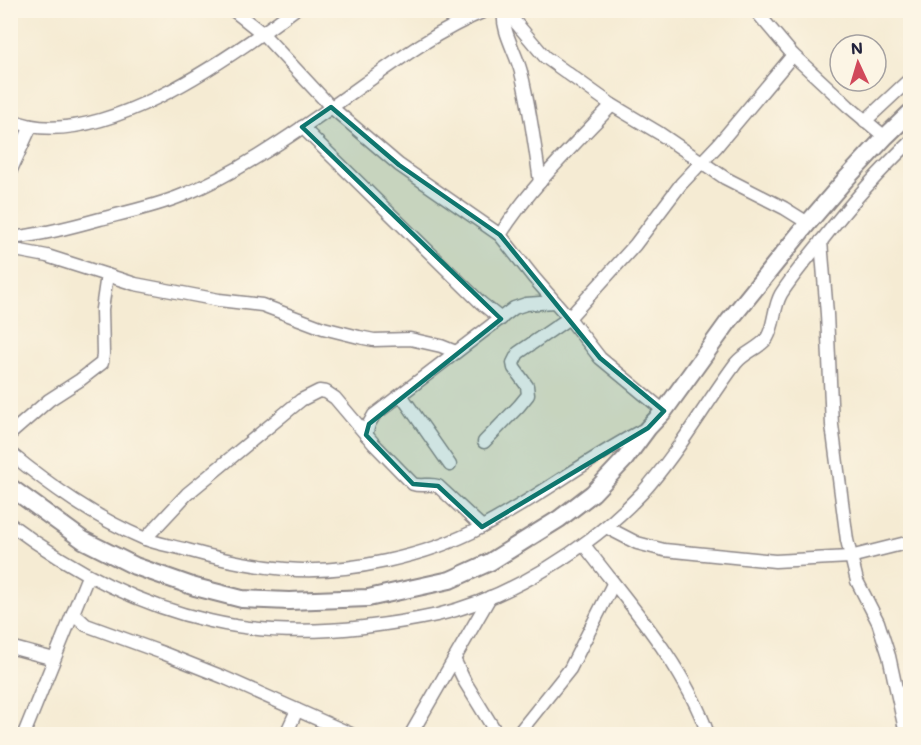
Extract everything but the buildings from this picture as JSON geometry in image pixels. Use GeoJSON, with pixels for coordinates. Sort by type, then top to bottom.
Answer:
{"type":"FeatureCollection","features":[{"type":"Feature","properties":{"kind":"main road"},"geometry":{"type":"LineString","coordinates":[[10,487],[83,540],[135,566],[195,587],[242,598],[312,601],[368,598],[450,580],[490,562],[559,519],[593,493],[625,459],[664,411],[729,321],[808,223],[885,137],[910,113]]}},
{"type":"Feature","properties":{"kind":"street"},"geometry":{"type":"LineString","coordinates":[[233,10],[262,33],[331,107],[407,171],[500,235],[605,364],[664,411]]}},
{"type":"Feature","properties":{"kind":"street"},"geometry":{"type":"LineString","coordinates":[[10,119],[31,126],[52,128],[73,126],[101,119],[154,99],[240,50],[294,10]]}},
{"type":"Feature","properties":{"kind":"street"},"geometry":{"type":"LineString","coordinates":[[10,238],[72,226],[183,195],[220,177],[302,127],[412,51],[488,10]]}},
{"type":"Feature","properties":{"kind":"street"},"geometry":{"type":"LineString","coordinates":[[505,10],[545,57],[612,105],[741,187],[784,208],[808,223]]}},
{"type":"Feature","properties":{"kind":"street"},"geometry":{"type":"LineString","coordinates":[[505,10],[504,25],[521,72],[535,140],[540,182]]}},
{"type":"Feature","properties":{"kind":"street"},"geometry":{"type":"LineString","coordinates":[[755,10],[793,55],[885,137]]}},
{"type":"Feature","properties":{"kind":"street"},"geometry":{"type":"LineString","coordinates":[[484,442],[528,395],[527,386],[514,368],[513,363],[518,354],[569,318],[635,245],[681,184],[793,55]]}},
{"type":"Feature","properties":{"kind":"street"},"geometry":{"type":"LineString","coordinates":[[865,121],[910,79]]}},
{"type":"Feature","properties":{"kind":"street"},"geometry":{"type":"LineString","coordinates":[[500,235],[513,214],[540,182],[612,105]]}},
{"type":"Feature","properties":{"kind":"street"},"geometry":{"type":"LineString","coordinates":[[10,172],[31,126]]}},
{"type":"Feature","properties":{"kind":"street"},"geometry":{"type":"LineString","coordinates":[[302,127],[481,303],[501,319]]}},
{"type":"Feature","properties":{"kind":"street"},"geometry":{"type":"LineString","coordinates":[[10,524],[88,576],[150,603],[208,621],[248,628],[284,631],[338,630],[388,624],[437,615],[490,597],[551,566],[584,545],[606,527],[660,472],[740,359],[766,339],[782,293],[821,241],[852,203],[910,141]]}},
{"type":"Feature","properties":{"kind":"street"},"geometry":{"type":"LineString","coordinates":[[821,241],[828,315],[828,371],[832,425],[850,557],[857,581],[878,622],[889,656],[906,735]]}},
{"type":"Feature","properties":{"kind":"street"},"geometry":{"type":"LineString","coordinates":[[10,249],[47,256],[107,276],[179,293],[262,305],[323,328],[358,338],[410,339],[456,352]]}},
{"type":"Feature","properties":{"kind":"street"},"geometry":{"type":"LineString","coordinates":[[10,434],[49,400],[102,363],[101,317],[107,276]]}},
{"type":"Feature","properties":{"kind":"street"},"geometry":{"type":"LineString","coordinates":[[366,435],[374,416],[501,319],[522,305],[554,302]]}},
{"type":"Feature","properties":{"kind":"street"},"geometry":{"type":"LineString","coordinates":[[145,539],[187,494],[313,392],[326,392],[335,398],[366,435],[413,484],[438,486],[482,527]]}},
{"type":"Feature","properties":{"kind":"street"},"geometry":{"type":"LineString","coordinates":[[401,395],[450,465]]}},
{"type":"Feature","properties":{"kind":"street"},"geometry":{"type":"LineString","coordinates":[[349,414],[360,418],[374,416]]}},
{"type":"Feature","properties":{"kind":"street"},"geometry":{"type":"LineString","coordinates":[[10,453],[73,502],[145,539],[220,560],[286,569],[347,568],[431,549],[482,527],[606,450],[648,428]]}},
{"type":"Feature","properties":{"kind":"street"},"geometry":{"type":"LineString","coordinates":[[606,527],[637,543],[664,550],[775,561],[850,557],[910,542]]}},
{"type":"Feature","properties":{"kind":"street"},"geometry":{"type":"LineString","coordinates":[[584,545],[642,618],[667,656],[692,696],[708,735]]}},
{"type":"Feature","properties":{"kind":"street"},"geometry":{"type":"LineString","coordinates":[[24,735],[88,576]]}},
{"type":"Feature","properties":{"kind":"street"},"geometry":{"type":"LineString","coordinates":[[518,735],[570,669],[613,584]]}},
{"type":"Feature","properties":{"kind":"street"},"geometry":{"type":"LineString","coordinates":[[411,735],[490,597]]}},
{"type":"Feature","properties":{"kind":"street"},"geometry":{"type":"LineString","coordinates":[[74,613],[86,626],[163,653],[351,735]]}},
{"type":"Feature","properties":{"kind":"street"},"geometry":{"type":"LineString","coordinates":[[10,647],[54,659]]}},
{"type":"Feature","properties":{"kind":"street"},"geometry":{"type":"LineString","coordinates":[[454,659],[497,735]]}},
{"type":"Feature","properties":{"kind":"street"},"geometry":{"type":"LineString","coordinates":[[286,735],[297,711]]}},
{"type":"Feature","properties":{"kind":"highlighted area"},"geometry":{"type":"Polygon","coordinates":[[[331,107],[399,165],[500,235],[600,358],[664,411],[648,428],[482,527],[438,486],[413,484],[366,435],[369,424],[501,319],[302,127],[331,107]]]}}]}
